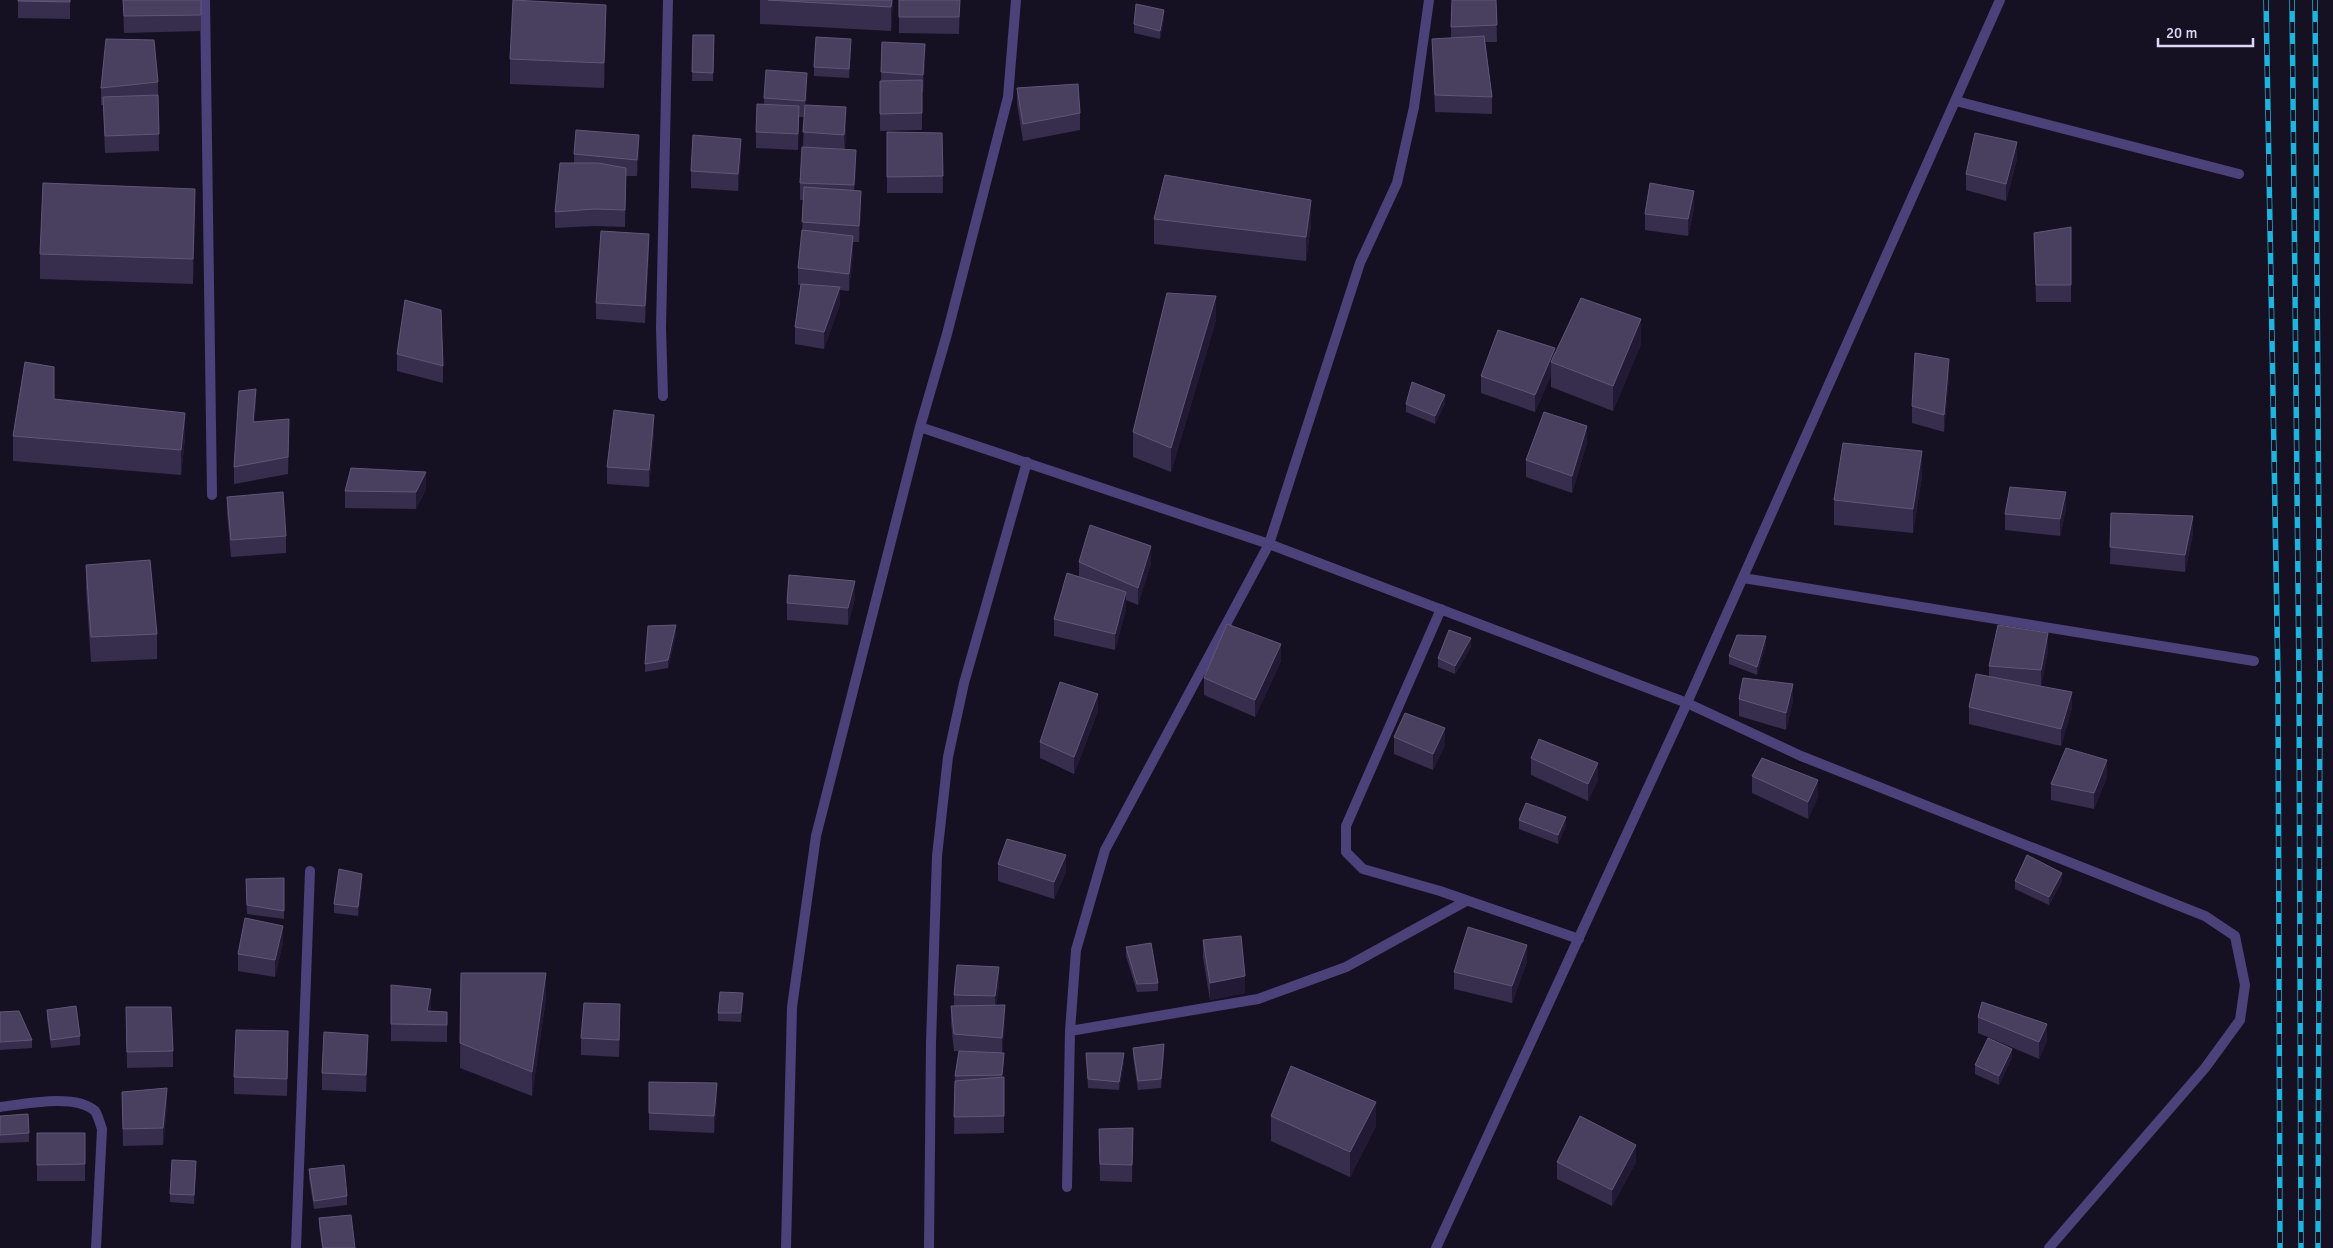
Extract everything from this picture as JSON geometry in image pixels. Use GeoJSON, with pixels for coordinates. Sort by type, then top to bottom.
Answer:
{"type":"FeatureCollection","features":[{"type":"Feature","properties":{"kind":"street"},"geometry":{"type":"LineString","coordinates":[[205,0],[212,495]]}},
{"type":"Feature","properties":{"kind":"street"},"geometry":{"type":"LineString","coordinates":[[663,396],[662,328],[668,0]]}},
{"type":"Feature","properties":{"kind":"street"},"geometry":{"type":"LineString","coordinates":[[786,1248],[792,1007],[816,836],[920,427],[947,334],[1008,97],[1016,0]]}},
{"type":"Feature","properties":{"kind":"street"},"geometry":{"type":"LineString","coordinates":[[1067,1187],[1070,1031],[1076,950],[1106,850],[1269,544],[1360,263],[1396,183],[1414,107],[1428,0]]}},
{"type":"Feature","properties":{"kind":"street"},"geometry":{"type":"LineString","coordinates":[[1436,1248],[1687,703],[2000,0]]}},
{"type":"Feature","properties":{"kind":"street"},"geometry":{"type":"LineString","coordinates":[[1956,101],[2239,174]]}},
{"type":"Feature","properties":{"kind":"street"},"geometry":{"type":"LineString","coordinates":[[920,427],[1269,544],[1687,703],[1801,756],[2205,916],[2235,936],[2245,985],[2240,1020],[2205,1068],[2049,1248]]}},
{"type":"Feature","properties":{"kind":"street"},"geometry":{"type":"LineString","coordinates":[[929,1248],[930,1043],[937,856],[948,757],[964,683],[1027,462]]}},
{"type":"Feature","properties":{"kind":"street"},"geometry":{"type":"LineString","coordinates":[[1743,578],[2254,661]]}},
{"type":"Feature","properties":{"kind":"street"},"geometry":{"type":"LineString","coordinates":[[1441,609],[1346,826],[1346,852],[1363,869],[1579,939]]}},
{"type":"Feature","properties":{"kind":"street"},"geometry":{"type":"LineString","coordinates":[[296,1248],[310,871]]}},
{"type":"Feature","properties":{"kind":"street"},"geometry":{"type":"LineString","coordinates":[[1070,1031],[1258,999],[1346,967],[1466,901]]}},
{"type":"Feature","properties":{"kind":"street"},"geometry":{"type":"LineString","coordinates":[[0,1107],[62,1101],[78,1103],[95,1112],[102,1129],[96,1248]]}},
{"type":"Feature","properties":{"kind":"building"},"geometry":{"type":"Polygon","coordinates":[[[70,0],[70,2],[18,1],[70,0]]]}},
{"type":"Feature","properties":{"kind":"building"},"geometry":{"type":"Polygon","coordinates":[[[123,0],[201,0],[201,15],[124,16],[123,0]]]}},
{"type":"Feature","properties":{"kind":"building"},"geometry":{"type":"Polygon","coordinates":[[[513,0],[606,5],[604,63],[510,59],[513,0]]]}},
{"type":"Feature","properties":{"kind":"building"},"geometry":{"type":"Polygon","coordinates":[[[768,0],[892,0],[891,7],[768,0]]]}},
{"type":"Feature","properties":{"kind":"building"},"geometry":{"type":"Polygon","coordinates":[[[899,0],[960,0],[959,17],[899,17],[899,0]]]}},
{"type":"Feature","properties":{"kind":"building"},"geometry":{"type":"Polygon","coordinates":[[[1452,0],[1496,0],[1497,25],[1451,27],[1452,0]]]}},
{"type":"Feature","properties":{"kind":"building"},"geometry":{"type":"Polygon","coordinates":[[[1136,4],[1164,10],[1160,31],[1134,24],[1136,4]]]}},
{"type":"Feature","properties":{"kind":"building"},"geometry":{"type":"Polygon","coordinates":[[[693,35],[714,35],[713,73],[692,72],[693,35]]]}},
{"type":"Feature","properties":{"kind":"building"},"geometry":{"type":"Polygon","coordinates":[[[1484,36],[1492,97],[1435,95],[1432,39],[1484,36]]]}},
{"type":"Feature","properties":{"kind":"building"},"geometry":{"type":"Polygon","coordinates":[[[816,37],[851,39],[849,69],[814,67],[816,37]]]}},
{"type":"Feature","properties":{"kind":"building"},"geometry":{"type":"Polygon","coordinates":[[[106,39],[154,40],[158,82],[101,88],[106,39]]]}},
{"type":"Feature","properties":{"kind":"building"},"geometry":{"type":"Polygon","coordinates":[[[882,42],[925,44],[923,75],[881,72],[882,42]]]}},
{"type":"Feature","properties":{"kind":"building"},"geometry":{"type":"Polygon","coordinates":[[[766,70],[807,73],[805,101],[764,98],[766,70]]]}},
{"type":"Feature","properties":{"kind":"building"},"geometry":{"type":"Polygon","coordinates":[[[922,80],[922,113],[880,114],[880,81],[922,80]]]}},
{"type":"Feature","properties":{"kind":"building"},"geometry":{"type":"Polygon","coordinates":[[[1078,84],[1080,113],[1023,124],[1017,88],[1078,84]]]}},
{"type":"Feature","properties":{"kind":"building"},"geometry":{"type":"Polygon","coordinates":[[[158,95],[159,134],[105,136],[103,97],[158,95]]]}},
{"type":"Feature","properties":{"kind":"building"},"geometry":{"type":"Polygon","coordinates":[[[757,104],[799,106],[798,134],[756,132],[757,104]]]}},
{"type":"Feature","properties":{"kind":"building"},"geometry":{"type":"Polygon","coordinates":[[[805,105],[846,107],[844,135],[803,132],[805,105]]]}},
{"type":"Feature","properties":{"kind":"building"},"geometry":{"type":"Polygon","coordinates":[[[576,130],[639,135],[637,160],[574,154],[576,130]]]}},
{"type":"Feature","properties":{"kind":"building"},"geometry":{"type":"Polygon","coordinates":[[[887,132],[942,133],[943,176],[887,177],[887,132]]]}},
{"type":"Feature","properties":{"kind":"building"},"geometry":{"type":"Polygon","coordinates":[[[1975,133],[2017,142],[2006,184],[1966,174],[1975,133]]]}},
{"type":"Feature","properties":{"kind":"building"},"geometry":{"type":"Polygon","coordinates":[[[693,135],[741,139],[738,174],[691,171],[693,135]]]}},
{"type":"Feature","properties":{"kind":"building"},"geometry":{"type":"Polygon","coordinates":[[[802,147],[856,150],[854,185],[800,183],[802,147]]]}},
{"type":"Feature","properties":{"kind":"building"},"geometry":{"type":"Polygon","coordinates":[[[560,163],[598,163],[626,168],[625,210],[594,209],[555,212],[560,163]]]}},
{"type":"Feature","properties":{"kind":"building"},"geometry":{"type":"Polygon","coordinates":[[[1165,175],[1311,200],[1306,237],[1154,219],[1165,175]]]}},
{"type":"Feature","properties":{"kind":"building"},"geometry":{"type":"Polygon","coordinates":[[[43,183],[195,189],[193,259],[40,254],[43,183]]]}},
{"type":"Feature","properties":{"kind":"building"},"geometry":{"type":"Polygon","coordinates":[[[1650,183],[1694,191],[1688,219],[1645,214],[1650,183]]]}},
{"type":"Feature","properties":{"kind":"building"},"geometry":{"type":"Polygon","coordinates":[[[804,187],[861,191],[859,226],[802,222],[804,187]]]}},
{"type":"Feature","properties":{"kind":"building"},"geometry":{"type":"Polygon","coordinates":[[[2071,227],[2071,285],[2036,285],[2034,233],[2071,227]]]}},
{"type":"Feature","properties":{"kind":"building"},"geometry":{"type":"Polygon","coordinates":[[[802,230],[853,236],[849,274],[798,268],[802,230]]]}},
{"type":"Feature","properties":{"kind":"building"},"geometry":{"type":"Polygon","coordinates":[[[601,231],[649,234],[645,306],[596,303],[601,231]]]}},
{"type":"Feature","properties":{"kind":"building"},"geometry":{"type":"Polygon","coordinates":[[[801,284],[840,287],[824,332],[795,327],[801,284]]]}},
{"type":"Feature","properties":{"kind":"building"},"geometry":{"type":"Polygon","coordinates":[[[1167,293],[1216,296],[1171,448],[1133,432],[1167,293]]]}},
{"type":"Feature","properties":{"kind":"building"},"geometry":{"type":"Polygon","coordinates":[[[1581,298],[1641,319],[1613,386],[1551,362],[1581,298]]]}},
{"type":"Feature","properties":{"kind":"building"},"geometry":{"type":"Polygon","coordinates":[[[405,300],[441,310],[443,366],[397,354],[405,300]]]}},
{"type":"Feature","properties":{"kind":"building"},"geometry":{"type":"Polygon","coordinates":[[[1498,330],[1555,348],[1535,395],[1481,376],[1498,330]]]}},
{"type":"Feature","properties":{"kind":"building"},"geometry":{"type":"Polygon","coordinates":[[[1915,353],[1949,359],[1944,415],[1912,406],[1915,353]]]}},
{"type":"Feature","properties":{"kind":"building"},"geometry":{"type":"Polygon","coordinates":[[[25,362],[54,367],[54,399],[185,413],[181,450],[13,436],[25,362]]]}},
{"type":"Feature","properties":{"kind":"building"},"geometry":{"type":"Polygon","coordinates":[[[1412,382],[1445,395],[1435,416],[1406,404],[1412,382]]]}},
{"type":"Feature","properties":{"kind":"building"},"geometry":{"type":"Polygon","coordinates":[[[256,389],[253,422],[289,419],[288,457],[234,467],[239,391],[256,389]]]}},
{"type":"Feature","properties":{"kind":"building"},"geometry":{"type":"Polygon","coordinates":[[[614,410],[654,415],[649,470],[607,467],[614,410]]]}},
{"type":"Feature","properties":{"kind":"building"},"geometry":{"type":"Polygon","coordinates":[[[1544,412],[1587,426],[1572,476],[1526,460],[1544,412]]]}},
{"type":"Feature","properties":{"kind":"building"},"geometry":{"type":"Polygon","coordinates":[[[1843,443],[1922,451],[1913,509],[1834,500],[1843,443]]]}},
{"type":"Feature","properties":{"kind":"building"},"geometry":{"type":"Polygon","coordinates":[[[351,468],[426,472],[416,492],[345,491],[351,468]]]}},
{"type":"Feature","properties":{"kind":"building"},"geometry":{"type":"Polygon","coordinates":[[[2010,487],[2066,492],[2060,519],[2005,514],[2010,487]]]}},
{"type":"Feature","properties":{"kind":"building"},"geometry":{"type":"Polygon","coordinates":[[[283,492],[286,536],[231,540],[227,497],[283,492]]]}},
{"type":"Feature","properties":{"kind":"building"},"geometry":{"type":"Polygon","coordinates":[[[2111,513],[2193,516],[2185,555],[2110,547],[2111,513]]]}},
{"type":"Feature","properties":{"kind":"building"},"geometry":{"type":"Polygon","coordinates":[[[1090,525],[1151,546],[1138,588],[1079,562],[1090,525]]]}},
{"type":"Feature","properties":{"kind":"building"},"geometry":{"type":"Polygon","coordinates":[[[150,560],[157,634],[91,637],[86,565],[150,560]]]}},
{"type":"Feature","properties":{"kind":"building"},"geometry":{"type":"Polygon","coordinates":[[[1067,573],[1126,592],[1115,634],[1054,619],[1067,573]]]}},
{"type":"Feature","properties":{"kind":"building"},"geometry":{"type":"Polygon","coordinates":[[[789,575],[855,581],[848,608],[787,603],[789,575]]]}},
{"type":"Feature","properties":{"kind":"building"},"geometry":{"type":"Polygon","coordinates":[[[1227,624],[1281,644],[1255,700],[1204,678],[1227,624]]]}},
{"type":"Feature","properties":{"kind":"building"},"geometry":{"type":"Polygon","coordinates":[[[676,625],[668,660],[645,664],[648,626],[676,625]]]}},
{"type":"Feature","properties":{"kind":"building"},"geometry":{"type":"Polygon","coordinates":[[[1998,625],[2048,633],[2041,670],[1989,666],[1998,625]]]}},
{"type":"Feature","properties":{"kind":"building"},"geometry":{"type":"Polygon","coordinates":[[[1449,630],[1471,638],[1455,666],[1438,658],[1449,630]]]}},
{"type":"Feature","properties":{"kind":"building"},"geometry":{"type":"Polygon","coordinates":[[[1737,635],[1766,636],[1757,667],[1729,656],[1737,635]]]}},
{"type":"Feature","properties":{"kind":"building"},"geometry":{"type":"Polygon","coordinates":[[[1976,674],[2072,692],[2061,729],[1969,707],[1976,674]]]}},
{"type":"Feature","properties":{"kind":"building"},"geometry":{"type":"Polygon","coordinates":[[[1743,678],[1793,684],[1786,713],[1739,699],[1743,678]]]}},
{"type":"Feature","properties":{"kind":"building"},"geometry":{"type":"Polygon","coordinates":[[[1060,682],[1098,694],[1074,757],[1040,742],[1060,682]]]}},
{"type":"Feature","properties":{"kind":"building"},"geometry":{"type":"Polygon","coordinates":[[[1405,713],[1445,728],[1433,754],[1394,737],[1405,713]]]}},
{"type":"Feature","properties":{"kind":"building"},"geometry":{"type":"Polygon","coordinates":[[[1539,739],[1598,763],[1588,784],[1531,758],[1539,739]]]}},
{"type":"Feature","properties":{"kind":"building"},"geometry":{"type":"Polygon","coordinates":[[[2066,748],[2107,760],[2094,793],[2051,784],[2066,748]]]}},
{"type":"Feature","properties":{"kind":"building"},"geometry":{"type":"Polygon","coordinates":[[[1762,758],[1818,780],[1808,802],[1752,776],[1762,758]]]}},
{"type":"Feature","properties":{"kind":"building"},"geometry":{"type":"Polygon","coordinates":[[[1526,803],[1566,817],[1558,835],[1519,820],[1526,803]]]}},
{"type":"Feature","properties":{"kind":"building"},"geometry":{"type":"Polygon","coordinates":[[[1007,839],[1066,855],[1054,882],[998,864],[1007,839]]]}},
{"type":"Feature","properties":{"kind":"building"},"geometry":{"type":"Polygon","coordinates":[[[2027,855],[2062,873],[2049,897],[2015,881],[2027,855]]]}},
{"type":"Feature","properties":{"kind":"building"},"geometry":{"type":"Polygon","coordinates":[[[339,869],[362,874],[358,907],[334,904],[339,869]]]}},
{"type":"Feature","properties":{"kind":"building"},"geometry":{"type":"Polygon","coordinates":[[[284,878],[284,911],[247,905],[246,879],[284,878]]]}},
{"type":"Feature","properties":{"kind":"building"},"geometry":{"type":"Polygon","coordinates":[[[245,918],[283,926],[275,960],[238,954],[245,918]]]}},
{"type":"Feature","properties":{"kind":"building"},"geometry":{"type":"Polygon","coordinates":[[[1468,927],[1527,945],[1512,986],[1454,972],[1468,927]]]}},
{"type":"Feature","properties":{"kind":"building"},"geometry":{"type":"Polygon","coordinates":[[[1241,936],[1245,976],[1210,983],[1203,940],[1241,936]]]}},
{"type":"Feature","properties":{"kind":"building"},"geometry":{"type":"Polygon","coordinates":[[[1151,943],[1158,983],[1137,984],[1126,947],[1151,943]]]}},
{"type":"Feature","properties":{"kind":"building"},"geometry":{"type":"Polygon","coordinates":[[[957,965],[999,967],[995,996],[954,995],[957,965]]]}},
{"type":"Feature","properties":{"kind":"building"},"geometry":{"type":"Polygon","coordinates":[[[461,973],[546,973],[532,1072],[460,1043],[461,973]]]}},
{"type":"Feature","properties":{"kind":"building"},"geometry":{"type":"Polygon","coordinates":[[[391,985],[431,989],[427,1011],[447,1012],[447,1025],[391,1024],[391,985]]]}},
{"type":"Feature","properties":{"kind":"building"},"geometry":{"type":"Polygon","coordinates":[[[720,992],[743,993],[741,1013],[718,1013],[720,992]]]}},
{"type":"Feature","properties":{"kind":"building"},"geometry":{"type":"Polygon","coordinates":[[[1982,1002],[2047,1024],[2039,1042],[1978,1017],[1982,1002]]]}},
{"type":"Feature","properties":{"kind":"building"},"geometry":{"type":"Polygon","coordinates":[[[584,1003],[620,1004],[619,1040],[581,1038],[584,1003]]]}},
{"type":"Feature","properties":{"kind":"building"},"geometry":{"type":"Polygon","coordinates":[[[1005,1005],[1002,1038],[954,1034],[951,1006],[1005,1005]]]}},
{"type":"Feature","properties":{"kind":"building"},"geometry":{"type":"Polygon","coordinates":[[[76,1006],[80,1036],[51,1040],[47,1010],[76,1006]]]}},
{"type":"Feature","properties":{"kind":"building"},"geometry":{"type":"Polygon","coordinates":[[[126,1007],[171,1007],[173,1051],[127,1052],[126,1007]]]}},
{"type":"Feature","properties":{"kind":"building"},"geometry":{"type":"Polygon","coordinates":[[[19,1011],[32,1040],[0,1042],[0,1012],[19,1011]]]}},
{"type":"Feature","properties":{"kind":"building"},"geometry":{"type":"Polygon","coordinates":[[[236,1030],[288,1031],[287,1079],[234,1077],[236,1030]]]}},
{"type":"Feature","properties":{"kind":"building"},"geometry":{"type":"Polygon","coordinates":[[[324,1032],[368,1035],[366,1075],[322,1073],[324,1032]]]}},
{"type":"Feature","properties":{"kind":"building"},"geometry":{"type":"Polygon","coordinates":[[[1988,1038],[2012,1049],[1999,1076],[1975,1065],[1988,1038]]]}},
{"type":"Feature","properties":{"kind":"building"},"geometry":{"type":"Polygon","coordinates":[[[1164,1044],[1161,1079],[1138,1081],[1133,1048],[1164,1044]]]}},
{"type":"Feature","properties":{"kind":"building"},"geometry":{"type":"Polygon","coordinates":[[[959,1051],[1004,1053],[1002,1075],[955,1076],[959,1051]]]}},
{"type":"Feature","properties":{"kind":"building"},"geometry":{"type":"Polygon","coordinates":[[[1086,1053],[1124,1053],[1119,1082],[1088,1079],[1086,1053]]]}},
{"type":"Feature","properties":{"kind":"building"},"geometry":{"type":"Polygon","coordinates":[[[1291,1066],[1376,1102],[1350,1152],[1271,1116],[1291,1066]]]}},
{"type":"Feature","properties":{"kind":"building"},"geometry":{"type":"Polygon","coordinates":[[[1004,1077],[1004,1116],[954,1117],[955,1081],[1004,1077]]]}},
{"type":"Feature","properties":{"kind":"building"},"geometry":{"type":"Polygon","coordinates":[[[649,1082],[717,1083],[714,1116],[649,1113],[649,1082]]]}},
{"type":"Feature","properties":{"kind":"building"},"geometry":{"type":"Polygon","coordinates":[[[167,1088],[163,1128],[123,1129],[122,1092],[167,1088]]]}},
{"type":"Feature","properties":{"kind":"building"},"geometry":{"type":"Polygon","coordinates":[[[28,1114],[29,1133],[0,1135],[0,1116],[28,1114]]]}},
{"type":"Feature","properties":{"kind":"building"},"geometry":{"type":"Polygon","coordinates":[[[1580,1116],[1636,1145],[1612,1190],[1557,1162],[1580,1116]]]}},
{"type":"Feature","properties":{"kind":"building"},"geometry":{"type":"Polygon","coordinates":[[[1133,1128],[1132,1165],[1100,1164],[1099,1129],[1133,1128]]]}},
{"type":"Feature","properties":{"kind":"building"},"geometry":{"type":"Polygon","coordinates":[[[37,1133],[85,1133],[85,1164],[37,1165],[37,1133]]]}},
{"type":"Feature","properties":{"kind":"building"},"geometry":{"type":"Polygon","coordinates":[[[172,1160],[196,1161],[194,1195],[170,1194],[172,1160]]]}},
{"type":"Feature","properties":{"kind":"building"},"geometry":{"type":"Polygon","coordinates":[[[344,1165],[347,1196],[314,1201],[309,1169],[344,1165]]]}},
{"type":"Feature","properties":{"kind":"building"},"geometry":{"type":"Polygon","coordinates":[[[351,1215],[355,1248],[323,1248],[319,1218],[351,1215]]]}},
{"type":"Feature","properties":{"kind":"railway"},"geometry":{"type":"LineString","coordinates":[[2266,0],[2278,679],[2280,1248]]}},
{"type":"Feature","properties":{"kind":"railway"},"geometry":{"type":"LineString","coordinates":[[2292,0],[2299,680],[2301,1248]]}},
{"type":"Feature","properties":{"kind":"railway"},"geometry":{"type":"LineString","coordinates":[[2315,0],[2320,682],[2318,1248]]}}]}
